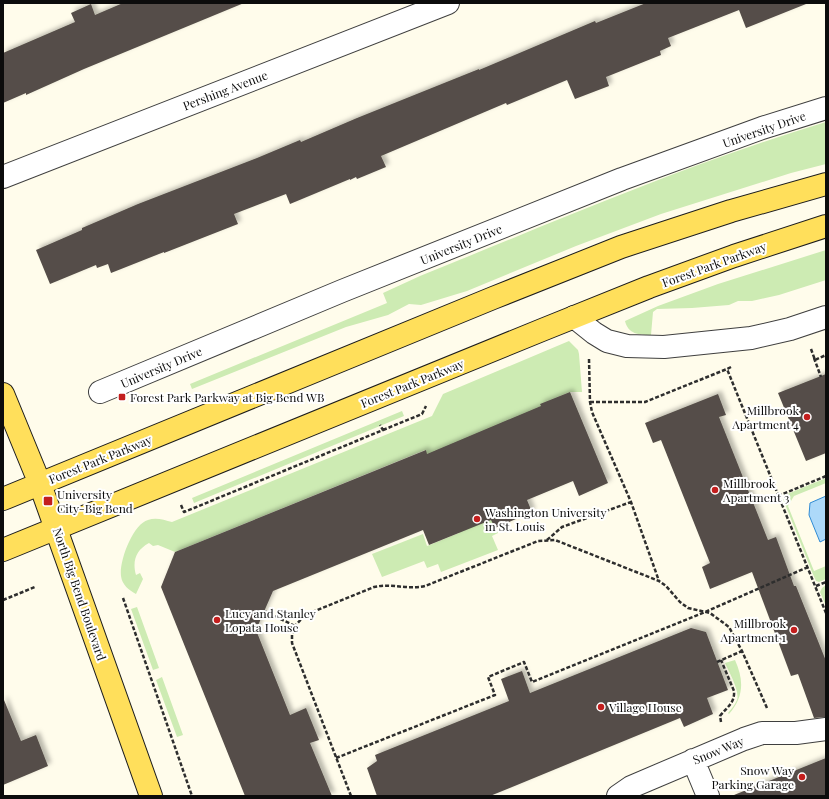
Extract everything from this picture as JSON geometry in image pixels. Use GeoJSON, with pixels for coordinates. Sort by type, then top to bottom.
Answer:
{"type":"FeatureCollection","features":[{"type":"Feature","properties":{"kind":"main road","name":"Forest Park Parkway"},"geometry":{"type":"LineString","coordinates":[[3,499],[500,295],[621,248],[731,211],[826,184]]}},
{"type":"Feature","properties":{"kind":"main road","name":"Forest Park Parkway"},"geometry":{"type":"LineString","coordinates":[[3,550],[56,528],[582,324],[734,256],[826,226]]}},
{"type":"Feature","properties":{"kind":"main road","name":"North Big Bend Boulevard"},"geometry":{"type":"LineString","coordinates":[[3,394],[40,484],[151,796]]}},
{"type":"Feature","properties":{"kind":"street","name":"Pershing Avenue"},"geometry":{"type":"LineString","coordinates":[[3,177],[448,3]]}},
{"type":"Feature","properties":{"kind":"street","name":"University Drive"},"geometry":{"type":"LineString","coordinates":[[100,392],[342,291],[622,179],[762,128],[826,108]]}},
{"type":"Feature","properties":{"kind":"street"},"geometry":{"type":"LineString","coordinates":[[582,324],[607,341],[627,346],[664,347],[751,338],[790,329],[826,318]]}},
{"type":"Feature","properties":{"kind":"street","name":"Snow Way"},"geometry":{"type":"LineString","coordinates":[[618,796],[631,787],[729,745],[762,733],[796,733],[826,729]]}},
{"type":"Feature","properties":{"kind":"street"},"geometry":{"type":"LineString","coordinates":[[693,760],[708,796]]}},
{"type":"Feature","properties":{"kind":"path"},"geometry":{"type":"LineString","coordinates":[[582,324],[592,412],[631,502],[659,581]]}},
{"type":"Feature","properties":{"kind":"path"},"geometry":{"type":"LineString","coordinates":[[810,345],[821,376]]}},
{"type":"Feature","properties":{"kind":"path"},"geometry":{"type":"LineString","coordinates":[[814,358],[826,355]]}},
{"type":"Feature","properties":{"kind":"path"},"geometry":{"type":"LineString","coordinates":[[590,402],[645,402],[734,366]]}},
{"type":"Feature","properties":{"kind":"path"},"geometry":{"type":"LineString","coordinates":[[727,369],[826,613]]}},
{"type":"Feature","properties":{"kind":"path"},"geometry":{"type":"LineString","coordinates":[[179,499],[184,512],[422,414],[429,401]]}},
{"type":"Feature","properties":{"kind":"path"},"geometry":{"type":"LineString","coordinates":[[380,425],[383,430]]}},
{"type":"Feature","properties":{"kind":"path"},"geometry":{"type":"LineString","coordinates":[[778,496],[826,476]]}},
{"type":"Feature","properties":{"kind":"path"},"geometry":{"type":"LineString","coordinates":[[547,540],[562,527],[631,502]]}},
{"type":"Feature","properties":{"kind":"path"},"geometry":{"type":"LineString","coordinates":[[351,796],[292,643],[292,634],[295,626],[305,615],[374,587],[382,585],[410,588],[425,586],[538,541],[555,540],[659,581],[688,608],[705,612],[718,618],[729,627],[742,651],[768,708]]}},
{"type":"Feature","properties":{"kind":"path"},"geometry":{"type":"LineString","coordinates":[[336,758],[495,695],[488,677],[524,662],[532,682],[705,612],[808,567]]}},
{"type":"Feature","properties":{"kind":"path"},"geometry":{"type":"LineString","coordinates":[[816,586],[826,582]]}},
{"type":"Feature","properties":{"kind":"path"},"geometry":{"type":"LineString","coordinates":[[3,600],[35,587]]}},
{"type":"Feature","properties":{"kind":"path"},"geometry":{"type":"LineString","coordinates":[[123,598],[192,796]]}},
{"type":"Feature","properties":{"kind":"path"},"geometry":{"type":"LineString","coordinates":[[264,611],[295,626]]}},
{"type":"Feature","properties":{"kind":"path"},"geometry":{"type":"LineString","coordinates":[[717,662],[742,651]]}},
{"type":"Feature","properties":{"kind":"path"},"geometry":{"type":"LineString","coordinates":[[721,660],[734,691],[732,702],[720,716],[729,745]]}},
{"type":"Feature","properties":{"kind":"green space"},"geometry":{"type":"Polygon","coordinates":[[[826,122],[826,164],[791,173],[661,214],[576,246],[467,291],[421,305],[409,304],[388,315],[346,327],[192,389],[190,384],[387,303],[383,293],[420,276],[621,194],[774,138],[826,122]]]}},
{"type":"Feature","properties":{"kind":"green space"},"geometry":{"type":"Polygon","coordinates":[[[826,250],[826,280],[779,295],[752,301],[738,301],[729,305],[657,309],[653,312],[651,335],[635,333],[626,325],[625,321],[658,306],[718,284],[826,250]]]}},
{"type":"Feature","properties":{"kind":"green space"},"geometry":{"type":"Polygon","coordinates":[[[569,341],[578,350],[582,392],[570,392],[541,404],[546,418],[490,517],[498,533],[492,536],[498,550],[441,572],[438,564],[427,568],[424,561],[382,577],[372,554],[423,534],[427,546],[459,533],[425,450],[175,552],[158,545],[153,546],[149,543],[141,549],[136,556],[136,575],[140,573],[143,579],[136,594],[124,585],[121,576],[122,561],[132,536],[142,523],[154,519],[172,522],[432,416],[443,394],[569,341]]]}},
{"type":"Feature","properties":{"kind":"green space"},"geometry":{"type":"Polygon","coordinates":[[[402,411],[404,416],[194,503],[192,498],[402,411]]]}},
{"type":"Feature","properties":{"kind":"green space"},"geometry":{"type":"Polygon","coordinates":[[[826,478],[826,483],[794,496],[788,506],[814,571],[826,566],[826,579],[819,582],[816,581],[812,572],[783,499],[785,495],[826,478]]]}},
{"type":"Feature","properties":{"kind":"green space"},"geometry":{"type":"Polygon","coordinates":[[[826,585],[826,606],[820,592],[826,585]]]}},
{"type":"Feature","properties":{"kind":"green space"},"geometry":{"type":"Polygon","coordinates":[[[137,607],[159,668],[153,670],[131,609],[137,607]]]}},
{"type":"Feature","properties":{"kind":"green space"},"geometry":{"type":"Polygon","coordinates":[[[735,660],[740,674],[741,688],[738,701],[729,714],[728,713],[736,702],[738,696],[734,682],[725,663],[735,660]]]}},
{"type":"Feature","properties":{"kind":"green space"},"geometry":{"type":"Polygon","coordinates":[[[162,677],[183,735],[177,737],[156,680],[162,677]]]}},
{"type":"Feature","properties":{"kind":"water"},"geometry":{"type":"Polygon","coordinates":[[[826,496],[826,539],[820,542],[809,515],[810,503],[826,496]]]}},
{"type":"Feature","properties":{"kind":"building"},"geometry":{"type":"Polygon","coordinates":[[[123,3],[244,3],[84,69],[26,95],[26,93],[3,103],[3,53],[75,22],[71,13],[91,4],[95,15],[123,3]]]}},
{"type":"Feature","properties":{"kind":"building"},"geometry":{"type":"Polygon","coordinates":[[[646,3],[806,4],[746,28],[739,10],[668,38],[671,46],[660,51],[661,55],[606,77],[609,86],[575,99],[567,80],[507,105],[506,103],[381,156],[386,167],[357,179],[356,177],[350,179],[290,204],[286,194],[234,214],[238,224],[111,273],[108,264],[97,268],[96,265],[50,284],[36,250],[82,230],[82,228],[138,204],[300,140],[301,142],[595,21],[596,23],[646,3]]]}},
{"type":"Feature","properties":{"kind":"building","name":"Millbrook Apartment 4"},"geometry":{"type":"Polygon","coordinates":[[[826,374],[826,453],[806,461],[778,393],[826,374]]]}},
{"type":"Feature","properties":{"kind":"building","name":"Lucy and Stanley Lopata House"},"geometry":{"type":"Polygon","coordinates":[[[570,392],[608,483],[579,496],[573,481],[527,500],[532,512],[495,528],[491,520],[429,545],[423,530],[273,591],[256,630],[290,715],[306,708],[319,740],[310,743],[332,796],[245,796],[161,587],[175,552],[426,450],[427,454],[541,406],[540,404],[570,392]]]}},
{"type":"Feature","properties":{"kind":"building","name":"Millbrook Apartment 3"},"geometry":{"type":"Polygon","coordinates":[[[718,394],[726,415],[719,417],[768,540],[776,537],[794,586],[796,586],[826,661],[826,717],[814,718],[798,674],[791,676],[752,572],[710,589],[702,567],[710,563],[661,440],[653,443],[645,423],[718,394]]]}},
{"type":"Feature","properties":{"kind":"building","name":"Village House"},"geometry":{"type":"Polygon","coordinates":[[[691,628],[706,632],[728,690],[707,698],[713,714],[684,727],[680,718],[490,796],[377,796],[367,768],[377,761],[375,755],[509,701],[501,679],[522,671],[530,693],[691,628]]]}},
{"type":"Feature","properties":{"kind":"building"},"geometry":{"type":"Polygon","coordinates":[[[3,700],[21,741],[36,735],[48,766],[3,785],[3,700]]]}},
{"type":"Feature","properties":{"kind":"building","name":"Snow Way Parking Garage"},"geometry":{"type":"Polygon","coordinates":[[[826,758],[826,796],[734,796],[734,795],[826,758]]]}},
{"type":"Feature","properties":{"kind":"place","name":"Forest Park Parkway at Big Bend WB"},"geometry":{"type":"Point","coordinates":[122,397]}},
{"type":"Feature","properties":{"kind":"place","name":"Millbrook Apartment 4"},"geometry":{"type":"Point","coordinates":[807,417]}},
{"type":"Feature","properties":{"kind":"place","name":"Millbrook Apartment 3"},"geometry":{"type":"Point","coordinates":[715,490]}},
{"type":"Feature","properties":{"kind":"place","name":"University City-Big Bend"},"geometry":{"type":"Point","coordinates":[48,501]}},
{"type":"Feature","properties":{"kind":"place","name":"Washington University in St. Louis"},"geometry":{"type":"Point","coordinates":[477,519]}},
{"type":"Feature","properties":{"kind":"place","name":"Lucy and Stanley Lopata House"},"geometry":{"type":"Point","coordinates":[217,620]}},
{"type":"Feature","properties":{"kind":"place","name":"Millbrook Apartment 1"},"geometry":{"type":"Point","coordinates":[794,630]}},
{"type":"Feature","properties":{"kind":"place","name":"Village House"},"geometry":{"type":"Point","coordinates":[601,707]}},
{"type":"Feature","properties":{"kind":"place","name":"Snow Way Parking Garage"},"geometry":{"type":"Point","coordinates":[802,777]}}]}
